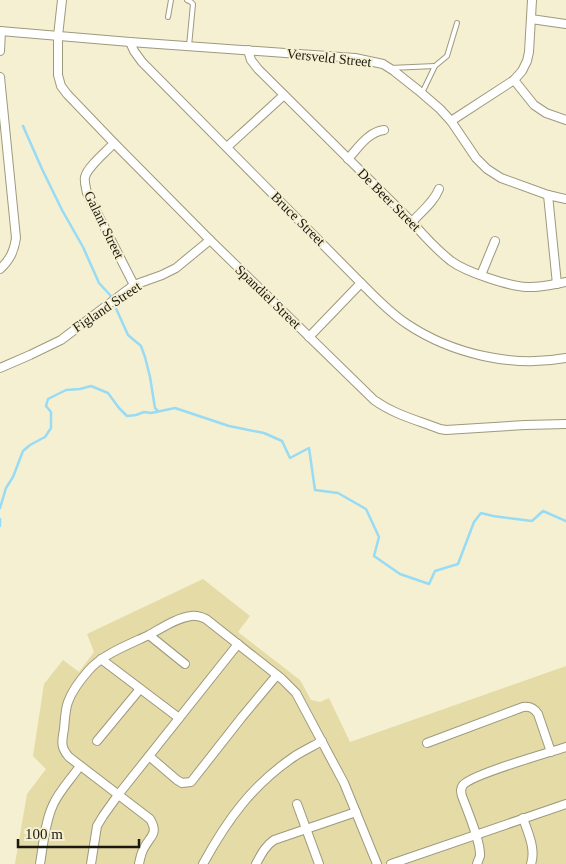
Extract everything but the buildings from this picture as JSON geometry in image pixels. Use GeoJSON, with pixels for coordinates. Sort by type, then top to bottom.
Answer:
{"type":"FeatureCollection","features":[{"type":"Feature","properties":{"kind":"street","name":"Spandiel Street"},"geometry":{"type":"LineString","coordinates":[[62,0],[58,36],[58,75],[61,86],[67,94],[210,240],[374,400],[396,413],[440,429],[566,424]]}},
{"type":"Feature","properties":{"kind":"street"},"geometry":{"type":"LineString","coordinates":[[451,121],[514,80],[522,71],[529,52],[532,0]]}},
{"type":"Feature","properties":{"kind":"street"},"geometry":{"type":"LineString","coordinates":[[531,19],[566,24]]}},
{"type":"Feature","properties":{"kind":"street"},"geometry":{"type":"LineString","coordinates":[[0,51],[1,31],[130,42]]}},
{"type":"Feature","properties":{"kind":"street","name":"Versveld Street"},"geometry":{"type":"LineString","coordinates":[[130,42],[355,58],[384,64],[440,109],[451,121],[476,158],[487,169],[501,178],[548,195],[566,199]]}},
{"type":"Feature","properties":{"kind":"street","name":"Bruce Street"},"geometry":{"type":"LineString","coordinates":[[130,42],[142,62],[361,282],[407,324],[429,336],[471,353],[526,361],[566,358]]}},
{"type":"Feature","properties":{"kind":"street","name":"De Beer Street"},"geometry":{"type":"LineString","coordinates":[[248,50],[255,66],[433,245],[460,267],[500,282],[527,287],[566,282]]}},
{"type":"Feature","properties":{"kind":"street"},"geometry":{"type":"LineString","coordinates":[[0,77],[16,238],[15,248],[10,258],[0,269]]}},
{"type":"Feature","properties":{"kind":"street"},"geometry":{"type":"LineString","coordinates":[[514,80],[534,105],[546,113],[566,120]]}},
{"type":"Feature","properties":{"kind":"street"},"geometry":{"type":"LineString","coordinates":[[227,147],[284,95]]}},
{"type":"Feature","properties":{"kind":"street"},"geometry":{"type":"LineString","coordinates":[[348,159],[371,134],[384,130]]}},
{"type":"Feature","properties":{"kind":"street","name":"Galant Street"},"geometry":{"type":"LineString","coordinates":[[114,143],[89,169],[85,176],[85,182],[87,193],[134,285]]}},
{"type":"Feature","properties":{"kind":"street"},"geometry":{"type":"LineString","coordinates":[[412,222],[437,194],[439,189]]}},
{"type":"Feature","properties":{"kind":"street"},"geometry":{"type":"LineString","coordinates":[[548,195],[557,284]]}},
{"type":"Feature","properties":{"kind":"street","name":"Figland Street"},"geometry":{"type":"LineString","coordinates":[[0,368],[61,340],[134,285],[176,268],[210,240]]}},
{"type":"Feature","properties":{"kind":"street"},"geometry":{"type":"LineString","coordinates":[[481,275],[495,241]]}},
{"type":"Feature","properties":{"kind":"street"},"geometry":{"type":"LineString","coordinates":[[309,337],[361,282]]}},
{"type":"Feature","properties":{"kind":"street"},"geometry":{"type":"LineString","coordinates":[[140,864],[142,851],[153,835],[153,825],[150,819],[80,766],[62,748],[68,702],[89,670],[101,660],[149,634],[193,615],[206,619],[277,675],[296,693],[344,783],[378,864]]}},
{"type":"Feature","properties":{"kind":"street"},"geometry":{"type":"LineString","coordinates":[[149,634],[186,664]]}},
{"type":"Feature","properties":{"kind":"street"},"geometry":{"type":"LineString","coordinates":[[91,864],[97,826],[102,816],[238,644]]}},
{"type":"Feature","properties":{"kind":"street"},"geometry":{"type":"LineString","coordinates":[[101,660],[179,718]]}},
{"type":"Feature","properties":{"kind":"street"},"geometry":{"type":"LineString","coordinates":[[149,756],[177,780],[182,783],[191,782],[277,675]]}},
{"type":"Feature","properties":{"kind":"street"},"geometry":{"type":"LineString","coordinates":[[97,741],[140,689]]}},
{"type":"Feature","properties":{"kind":"street"},"geometry":{"type":"LineString","coordinates":[[427,743],[523,706],[529,706],[536,710],[538,714],[551,752]]}},
{"type":"Feature","properties":{"kind":"street"},"geometry":{"type":"LineString","coordinates":[[203,864],[218,836],[256,788],[296,755],[322,741]]}},
{"type":"Feature","properties":{"kind":"street"},"geometry":{"type":"LineString","coordinates":[[477,864],[480,856],[476,835],[460,790],[463,785],[491,771],[566,747]]}},
{"type":"Feature","properties":{"kind":"street"},"geometry":{"type":"LineString","coordinates":[[40,864],[52,807],[80,766]]}},
{"type":"Feature","properties":{"kind":"street"},"geometry":{"type":"LineString","coordinates":[[297,804],[319,864]]}},
{"type":"Feature","properties":{"kind":"street"},"geometry":{"type":"LineString","coordinates":[[391,864],[566,804]]}},
{"type":"Feature","properties":{"kind":"street"},"geometry":{"type":"LineString","coordinates":[[256,864],[262,852],[270,843],[280,837],[356,812]]}},
{"type":"Feature","properties":{"kind":"street"},"geometry":{"type":"LineString","coordinates":[[523,818],[532,846],[533,859],[531,864]]}},
{"type":"Feature","properties":{"kind":"lane"},"geometry":{"type":"LineString","coordinates":[[168,17],[171,0]]}},
{"type":"Feature","properties":{"kind":"lane"},"geometry":{"type":"LineString","coordinates":[[187,0],[193,4],[189,46]]}},
{"type":"Feature","properties":{"kind":"lane"},"geometry":{"type":"LineString","coordinates":[[422,93],[435,66],[447,56],[457,23]]}},
{"type":"Feature","properties":{"kind":"lane"},"geometry":{"type":"LineString","coordinates":[[389,68],[435,66]]}},
{"type":"Feature","properties":{"kind":"shaded area"},"geometry":{"type":"Polygon","coordinates":[[[203,579],[250,616],[238,632],[300,680],[311,700],[320,702],[329,698],[350,742],[566,666],[566,864],[15,864],[27,794],[46,769],[33,756],[44,684],[63,660],[79,672],[94,652],[87,634],[203,579]]]}},
{"type":"Feature","properties":{"kind":"waterway"},"geometry":{"type":"LineString","coordinates":[[23,126],[42,169],[83,247],[99,283],[110,295],[128,335],[141,346],[150,377],[155,408],[158,411]]}},
{"type":"Feature","properties":{"kind":"waterway"},"geometry":{"type":"LineString","coordinates":[[0,508],[6,488],[13,477],[23,451],[45,437],[51,428],[51,412],[46,406],[48,399],[66,390],[91,386],[108,393],[127,416],[175,408],[229,426],[264,433],[282,441],[290,458],[309,448],[315,490],[338,493],[366,509],[379,537],[374,556],[400,574],[429,584],[435,571],[458,564],[474,522],[481,513],[532,521],[543,511],[566,521]]}},
{"type":"Feature","properties":{"kind":"waterway"},"geometry":{"type":"LineString","coordinates":[[0,519],[0,526]]}}]}
